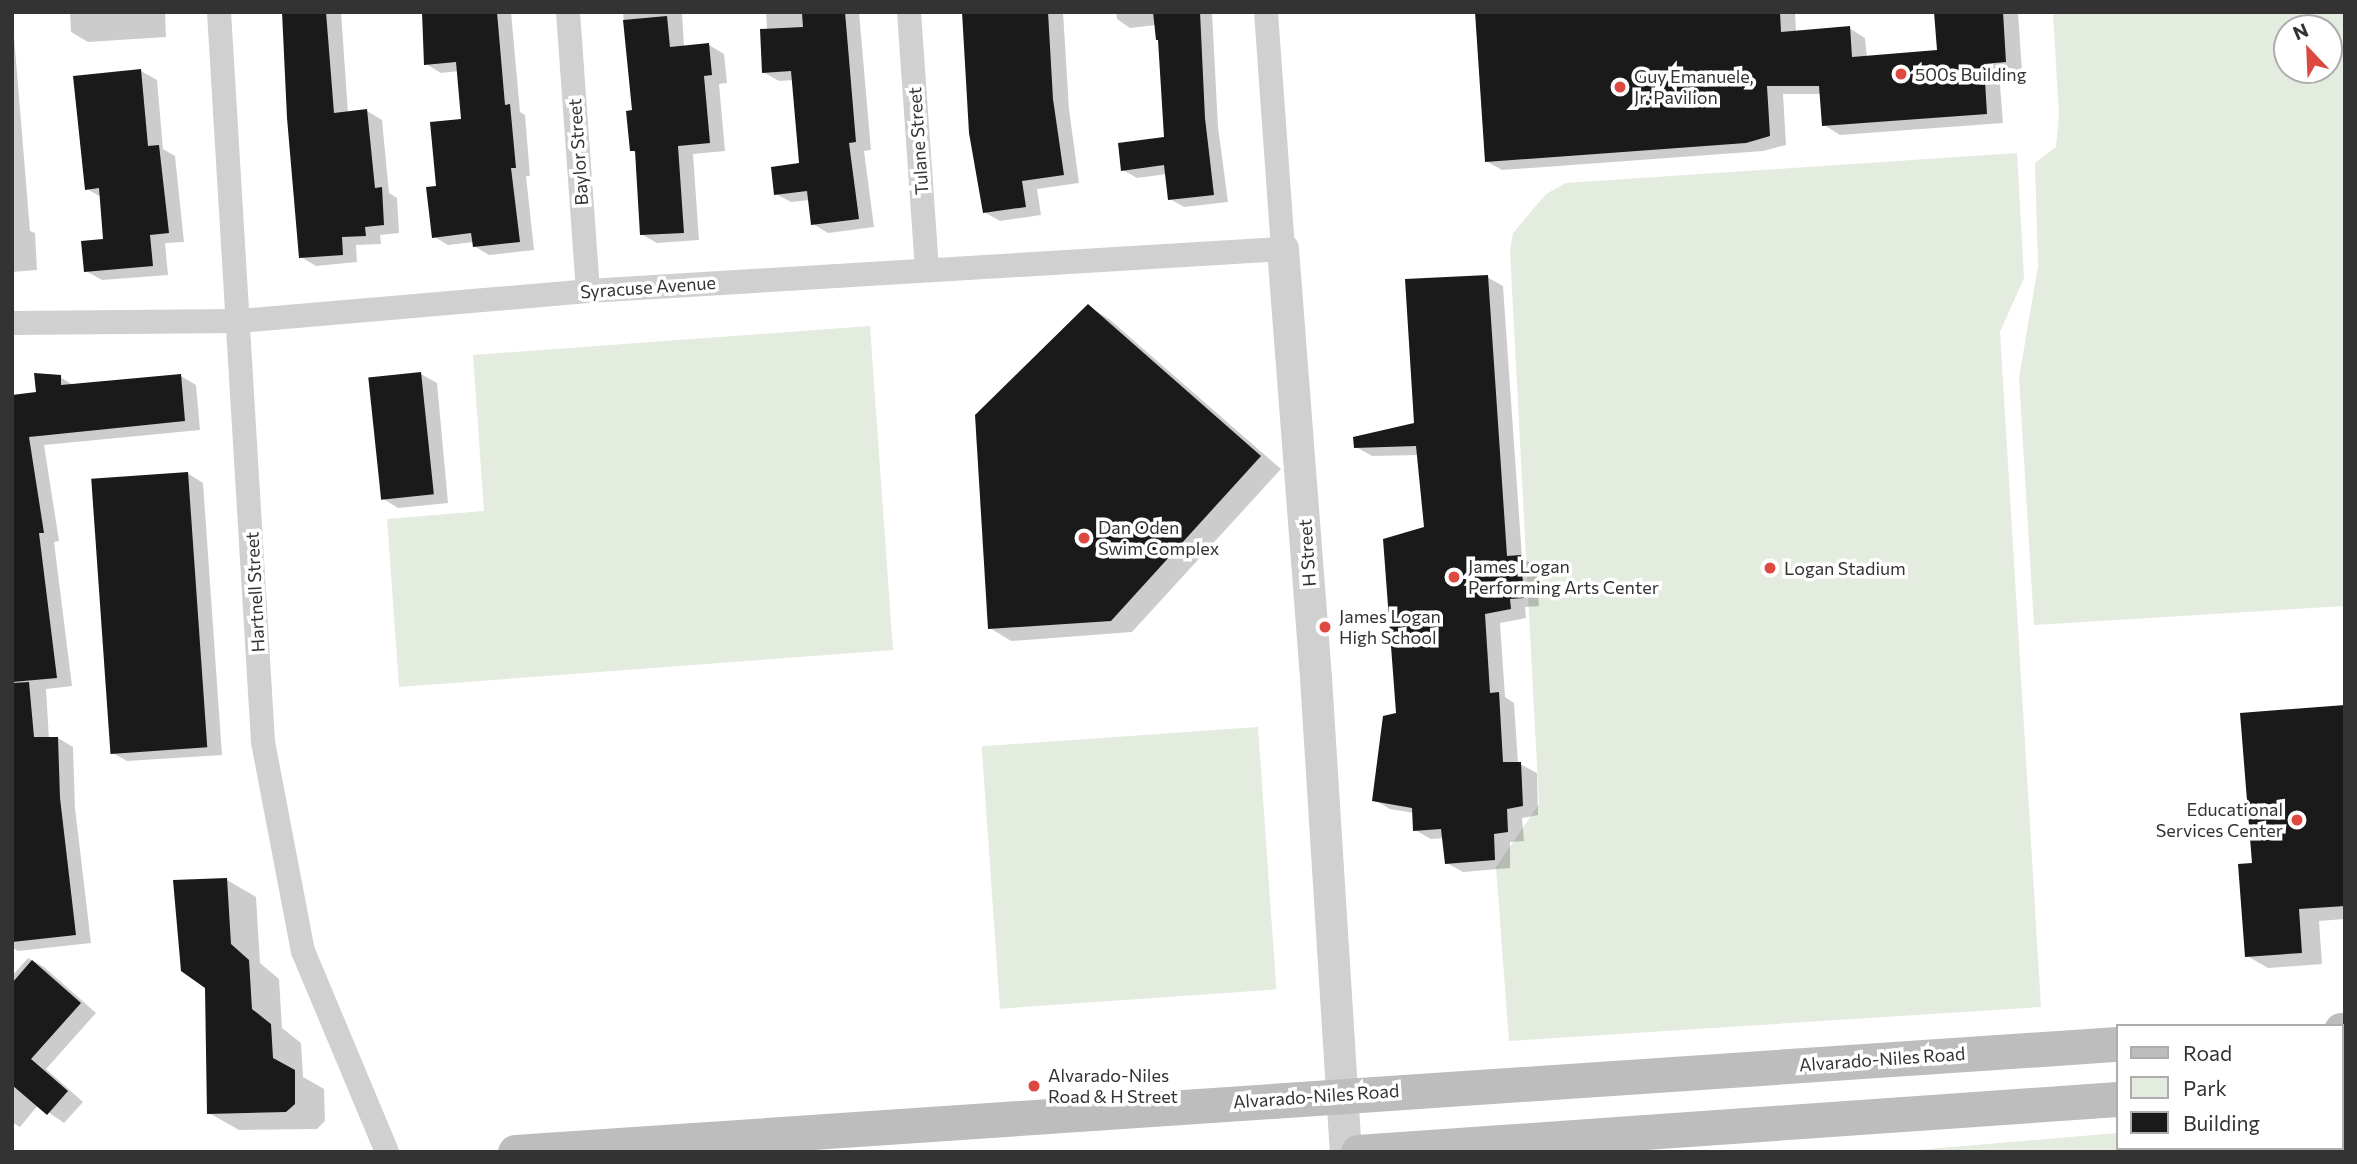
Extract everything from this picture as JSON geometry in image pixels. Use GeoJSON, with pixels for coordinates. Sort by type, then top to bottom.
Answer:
{"type":"FeatureCollection","features":[{"type":"Feature","properties":{"kind":"main road","name":"Alvarado-Niles Road"},"geometry":{"type":"LineString","coordinates":[[515,1152],[1344,1094],[2116,1044]]}},
{"type":"Feature","properties":{"kind":"main road"},"geometry":{"type":"LineString","coordinates":[[1357,1152],[2116,1100]]}},
{"type":"Feature","properties":{"kind":"street","name":"Hartnell Street"},"geometry":{"type":"LineString","coordinates":[[219,12],[263,742],[303,951],[387,1152]]}},
{"type":"Feature","properties":{"kind":"street","name":"Baylor Street"},"geometry":{"type":"LineString","coordinates":[[568,12],[588,291]]}},
{"type":"Feature","properties":{"kind":"street","name":"Tulane Street"},"geometry":{"type":"LineString","coordinates":[[909,12],[927,269]]}},
{"type":"Feature","properties":{"kind":"street","name":"H Street"},"geometry":{"type":"LineString","coordinates":[[1266,12],[1346,1152]]}},
{"type":"Feature","properties":{"kind":"street","name":"Syracuse Avenue"},"geometry":{"type":"LineString","coordinates":[[12,323],[239,321],[588,291],[1283,249]]}},
{"type":"Feature","properties":{"kind":"green space"},"geometry":{"type":"Polygon","coordinates":[[[2053,12],[2345,12],[2345,606],[2034,625],[2019,378],[2038,266],[2035,163],[2056,147],[2059,116],[2053,12]]]}},
{"type":"Feature","properties":{"kind":"green space","name":"Logan Stadium"},"geometry":{"type":"Polygon","coordinates":[[[2017,153],[2024,278],[2000,332],[2041,1007],[1509,1041],[1496,867],[1539,804],[1510,251],[1513,233],[1546,194],[1566,183],[2017,153]]]}},
{"type":"Feature","properties":{"kind":"green space"},"geometry":{"type":"Polygon","coordinates":[[[870,326],[893,650],[399,687],[387,519],[484,511],[473,355],[870,326]]]}},
{"type":"Feature","properties":{"kind":"green space"},"geometry":{"type":"Polygon","coordinates":[[[1258,727],[1276,989],[1000,1009],[982,746],[1258,727]]]}},
{"type":"Feature","properties":{"kind":"green space"},"geometry":{"type":"Polygon","coordinates":[[[2345,1119],[2345,1152],[1894,1152],[2116,1133],[2116,1150],[2343,1150],[2345,1119]]]}},
{"type":"Feature","properties":{"kind":"building"},"geometry":{"type":"Polygon","coordinates":[[[282,12],[326,12],[334,113],[367,109],[375,188],[382,187],[384,225],[365,227],[366,236],[342,237],[343,255],[299,258],[287,118],[282,12]]]}},
{"type":"Feature","properties":{"kind":"building"},"geometry":{"type":"Polygon","coordinates":[[[422,12],[497,12],[505,105],[510,104],[516,168],[511,168],[520,242],[473,247],[471,233],[432,238],[426,187],[436,186],[430,122],[461,119],[456,62],[424,65],[422,12]]]}},
{"type":"Feature","properties":{"kind":"building"},"geometry":{"type":"Polygon","coordinates":[[[845,12],[856,142],[849,143],[859,219],[811,225],[807,191],[774,195],[771,167],[799,163],[791,71],[762,73],[760,29],[803,27],[802,13],[845,12]]]}},
{"type":"Feature","properties":{"kind":"building"},"geometry":{"type":"Polygon","coordinates":[[[962,12],[1048,12],[1053,99],[1064,175],[1022,181],[1026,207],[983,213],[969,133],[962,12]]]}},
{"type":"Feature","properties":{"kind":"building"},"geometry":{"type":"Polygon","coordinates":[[[1153,12],[1200,12],[1205,118],[1214,195],[1168,200],[1164,165],[1121,171],[1118,143],[1164,137],[1158,40],[1153,12]]]}},
{"type":"Feature","properties":{"kind":"building","name":"Guy Emanuele, Jr. Pavilion"},"geometry":{"type":"Polygon","coordinates":[[[1475,12],[1780,12],[1781,32],[1850,26],[1852,57],[1937,50],[1934,12],[2003,12],[2006,62],[1984,64],[1987,114],[1822,126],[1819,86],[1767,86],[1770,136],[1746,143],[1485,162],[1475,12]]]}},
{"type":"Feature","properties":{"kind":"building"},"geometry":{"type":"Polygon","coordinates":[[[667,16],[670,47],[709,43],[712,75],[704,76],[710,143],[678,146],[684,233],[640,235],[635,151],[630,151],[626,111],[632,110],[623,20],[667,16]]]}},
{"type":"Feature","properties":{"kind":"building"},"geometry":{"type":"Polygon","coordinates":[[[141,69],[148,146],[159,145],[169,233],[150,235],[153,266],[84,272],[81,241],[103,239],[99,188],[85,190],[73,76],[141,69]]]}},
{"type":"Feature","properties":{"kind":"building","name":"James Logan Performing Arts Center"},"geometry":{"type":"Polygon","coordinates":[[[1488,275],[1507,556],[1521,555],[1524,598],[1510,599],[1511,609],[1485,614],[1490,693],[1499,692],[1503,762],[1521,762],[1523,806],[1507,809],[1508,832],[1494,834],[1495,860],[1445,864],[1441,829],[1413,831],[1412,808],[1372,801],[1383,716],[1396,713],[1383,539],[1424,527],[1416,446],[1354,448],[1353,437],[1414,423],[1405,279],[1488,275]]]}},
{"type":"Feature","properties":{"kind":"building","name":"Dan Oden Swim Complex"},"geometry":{"type":"Polygon","coordinates":[[[1088,304],[1261,456],[1111,621],[988,629],[975,415],[1088,304]]]}},
{"type":"Feature","properties":{"kind":"building"},"geometry":{"type":"Polygon","coordinates":[[[421,372],[434,494],[381,500],[368,378],[421,372]]]}},
{"type":"Feature","properties":{"kind":"building"},"geometry":{"type":"Polygon","coordinates":[[[34,373],[61,375],[61,385],[181,374],[185,421],[29,437],[44,533],[39,533],[57,678],[12,682],[12,395],[36,392],[34,373]]]}},
{"type":"Feature","properties":{"kind":"building"},"geometry":{"type":"Polygon","coordinates":[[[188,472],[207,747],[110,754],[91,479],[188,472]]]}},
{"type":"Feature","properties":{"kind":"building"},"geometry":{"type":"Polygon","coordinates":[[[29,682],[34,737],[58,737],[60,798],[76,935],[12,942],[12,683],[29,682]]]}},
{"type":"Feature","properties":{"kind":"building","name":"Educational Services Center"},"geometry":{"type":"Polygon","coordinates":[[[2345,705],[2345,906],[2299,909],[2302,953],[2245,957],[2238,864],[2252,863],[2240,713],[2345,705]]]}},
{"type":"Feature","properties":{"kind":"building"},"geometry":{"type":"Polygon","coordinates":[[[227,878],[231,944],[249,960],[252,1009],[271,1024],[273,1058],[295,1070],[295,1104],[286,1112],[207,1114],[205,988],[181,971],[173,880],[227,878]]]}},
{"type":"Feature","properties":{"kind":"building"},"geometry":{"type":"Polygon","coordinates":[[[32,960],[81,1003],[31,1059],[68,1091],[47,1115],[12,1085],[12,983],[32,960]]]}},
{"type":"Feature","properties":{"kind":"place","name":"500s Building"},"geometry":{"type":"Point","coordinates":[1901,74]}},
{"type":"Feature","properties":{"kind":"place","name":"Guy Emanuele, Jr. Pavilion"},"geometry":{"type":"Point","coordinates":[1620,87]}},
{"type":"Feature","properties":{"kind":"place","name":"Dan Oden Swim Complex"},"geometry":{"type":"Point","coordinates":[1084,538]}},
{"type":"Feature","properties":{"kind":"place","name":"Logan Stadium"},"geometry":{"type":"Point","coordinates":[1770,568]}},
{"type":"Feature","properties":{"kind":"place","name":"James Logan Performing Arts Center"},"geometry":{"type":"Point","coordinates":[1454,577]}},
{"type":"Feature","properties":{"kind":"place","name":"James Logan High School"},"geometry":{"type":"Point","coordinates":[1325,627]}},
{"type":"Feature","properties":{"kind":"place","name":"Educational Services Center"},"geometry":{"type":"Point","coordinates":[2297,820]}},
{"type":"Feature","properties":{"kind":"place","name":"Alvarado-Niles Road & H Street"},"geometry":{"type":"Point","coordinates":[1034,1086]}}]}
